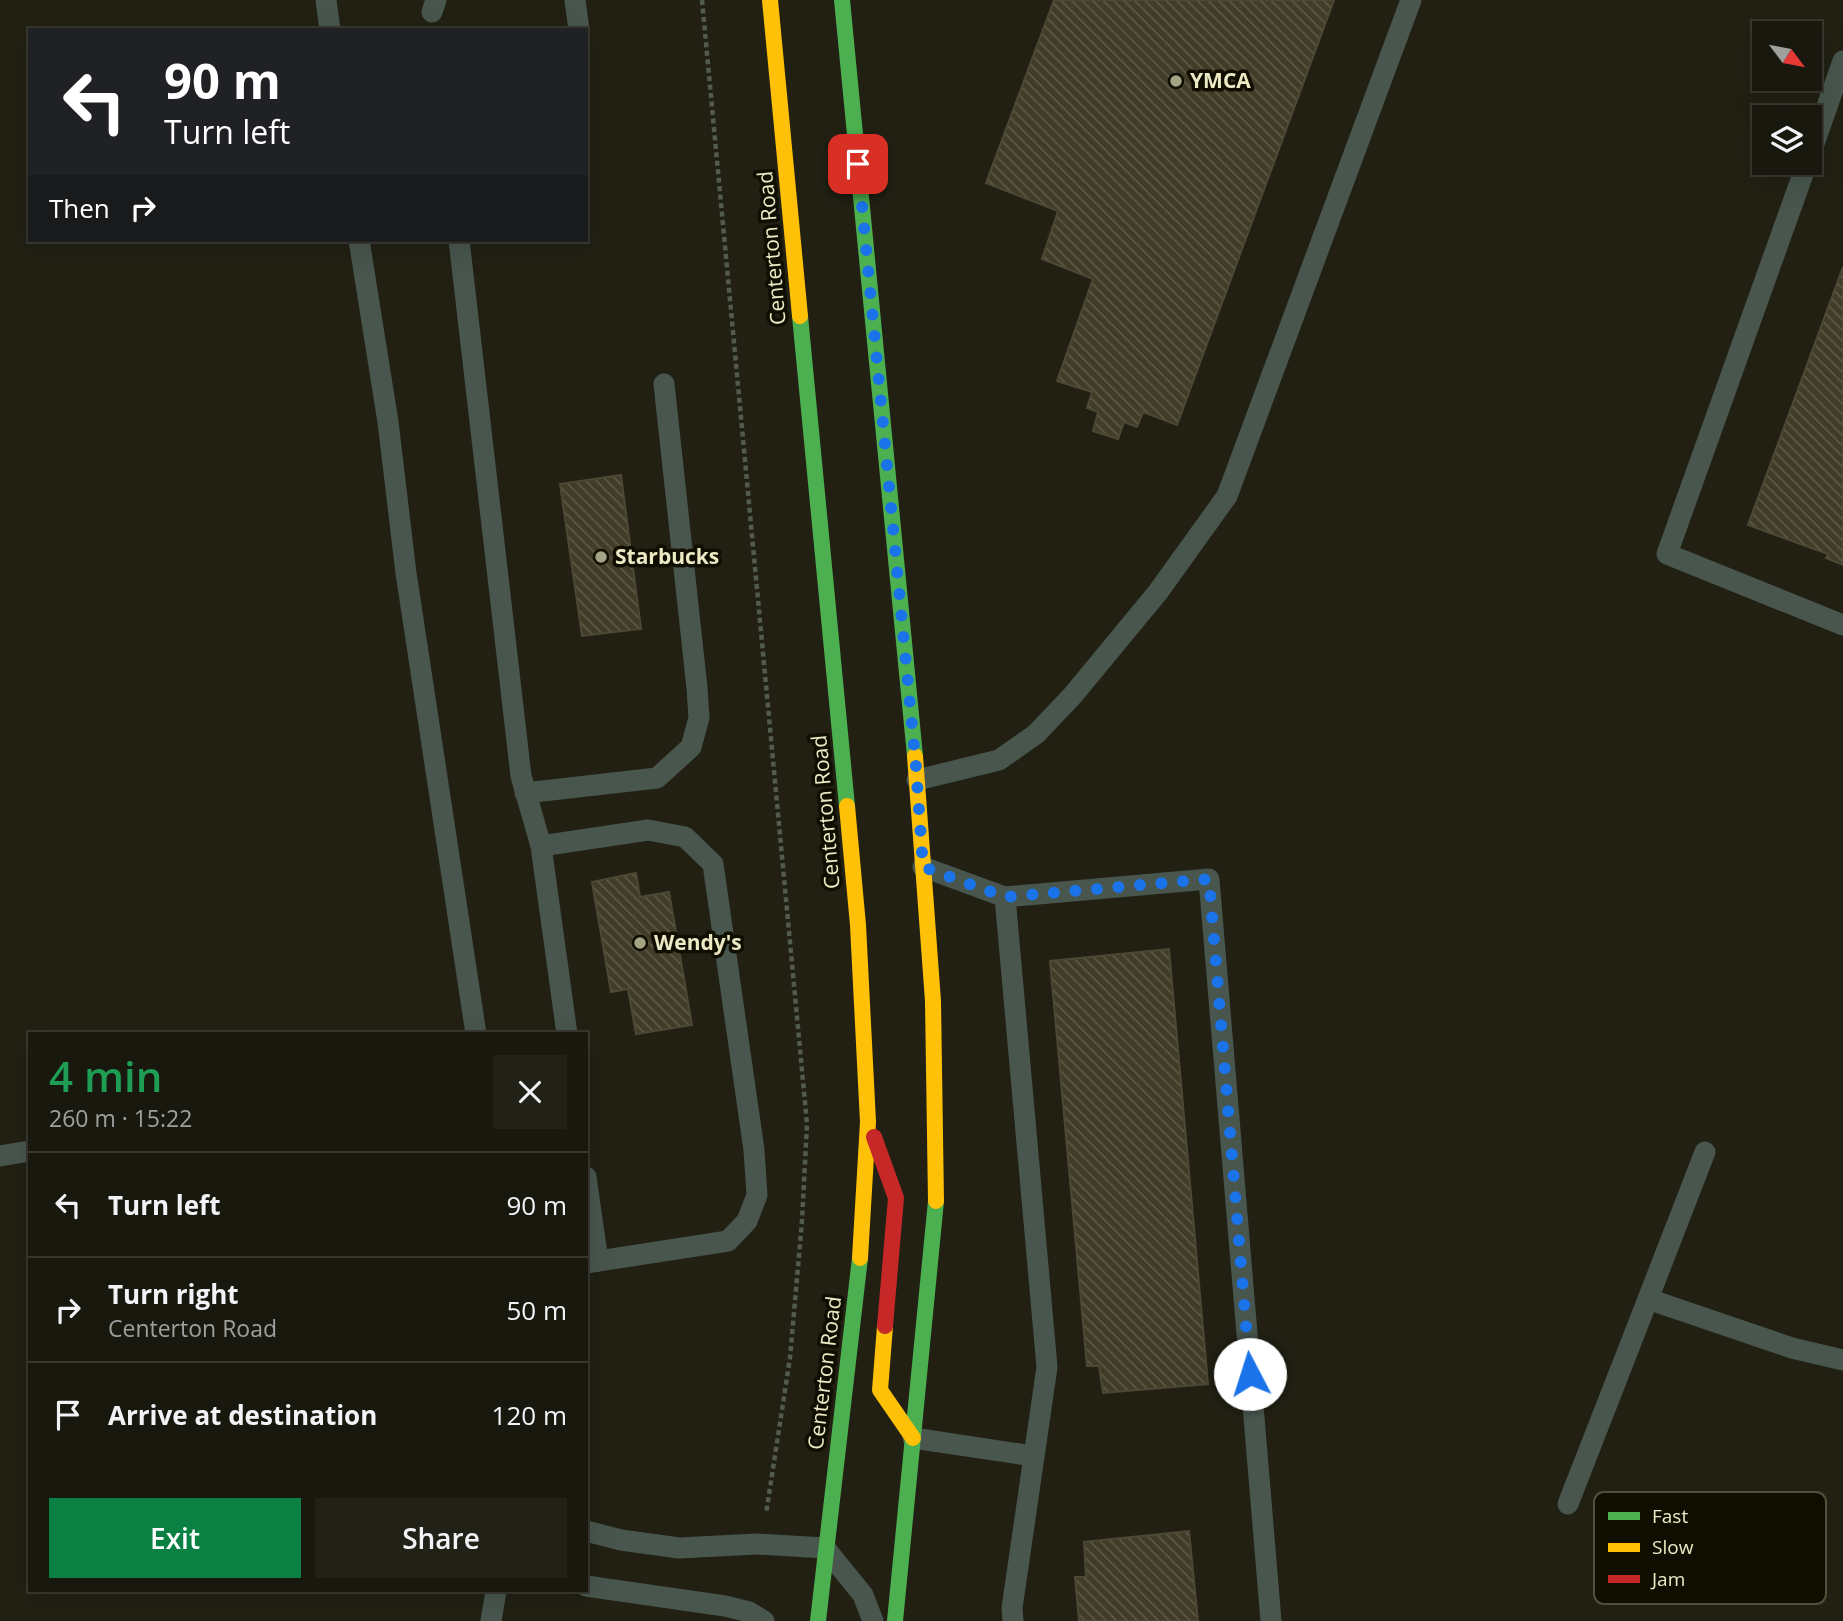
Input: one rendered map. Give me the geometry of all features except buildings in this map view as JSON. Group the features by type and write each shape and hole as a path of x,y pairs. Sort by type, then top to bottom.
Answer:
{"main road":[{"name":"Centerton Road","path":"770,0 858,925 869,1122 860,1261 818,1621"},
{"path":"842,0 917,780 933,1001 937,1193 895,1621"},
{"path":"869,1122 896,1198 880,1390 913,1438"}],"lane":[{"path":"326,0 330,28"},
{"path":"575,0 579,28"},
{"path":"917,780 999,760 1036,734 1073,695 1158,592 1227,496 1412,0"},
{"path":"1822,121 1843,61"},
{"path":"1803,175 1667,554 1843,625"},
{"path":"359,242 388,422 408,586 477,1032"},
{"path":"458,242 521,776 541,846 567,1032"},
{"path":"526,793 657,778 691,747 699,718 697,688 664,384"},
{"path":"541,846 648,830 685,837 713,864 752,1140 757,1195 747,1221 728,1241 592,1262 588,1205"},
{"path":"923,867 1005,897 1209,879 1271,1621"},
{"path":"1005,897 1047,1367 1012,1608 1013,1621"},
{"path":"0,1156 28,1151"},
{"path":"1568,1504 1705,1152"},
{"path":"1648,1299 1792,1348 1843,1360"},
{"path":"913,1438 1033,1456"},
{"path":"588,1532 621,1540 678,1548 757,1544 825,1548 863,1595 873,1621"},
{"path":"588,1586 725,1606 749,1612 764,1621"},
{"path":"491,1621 496,1592"}],"path":[{"path":"702,0 807,1124 802,1222 790,1358 766,1514"}],"traffic: fast":[{"path":"842,0 915,756"},
{"path":"800,316 847,806"},
{"path":"895,1621 936,1201"},
{"path":"818,1621 860,1258"}],"traffic: slow":[{"path":"770,0 800,316"},
{"path":"915,756 933,1001 936,1201"},
{"path":"847,806 858,925 868,1122 860,1258"},
{"path":"885,1326 880,1390 913,1438"}],"traffic: jam":[{"path":"874,1137 896,1198 885,1326"}],"place":[{"name":"YMCA","path":"1176,81"},
{"name":"Starbucks","path":"601,557"},
{"name":"Wendy's","path":"640,943"}],"route":[{"path":"858,164 916,767 923,867 1005,897 1209,879 1250,1374"}]}
